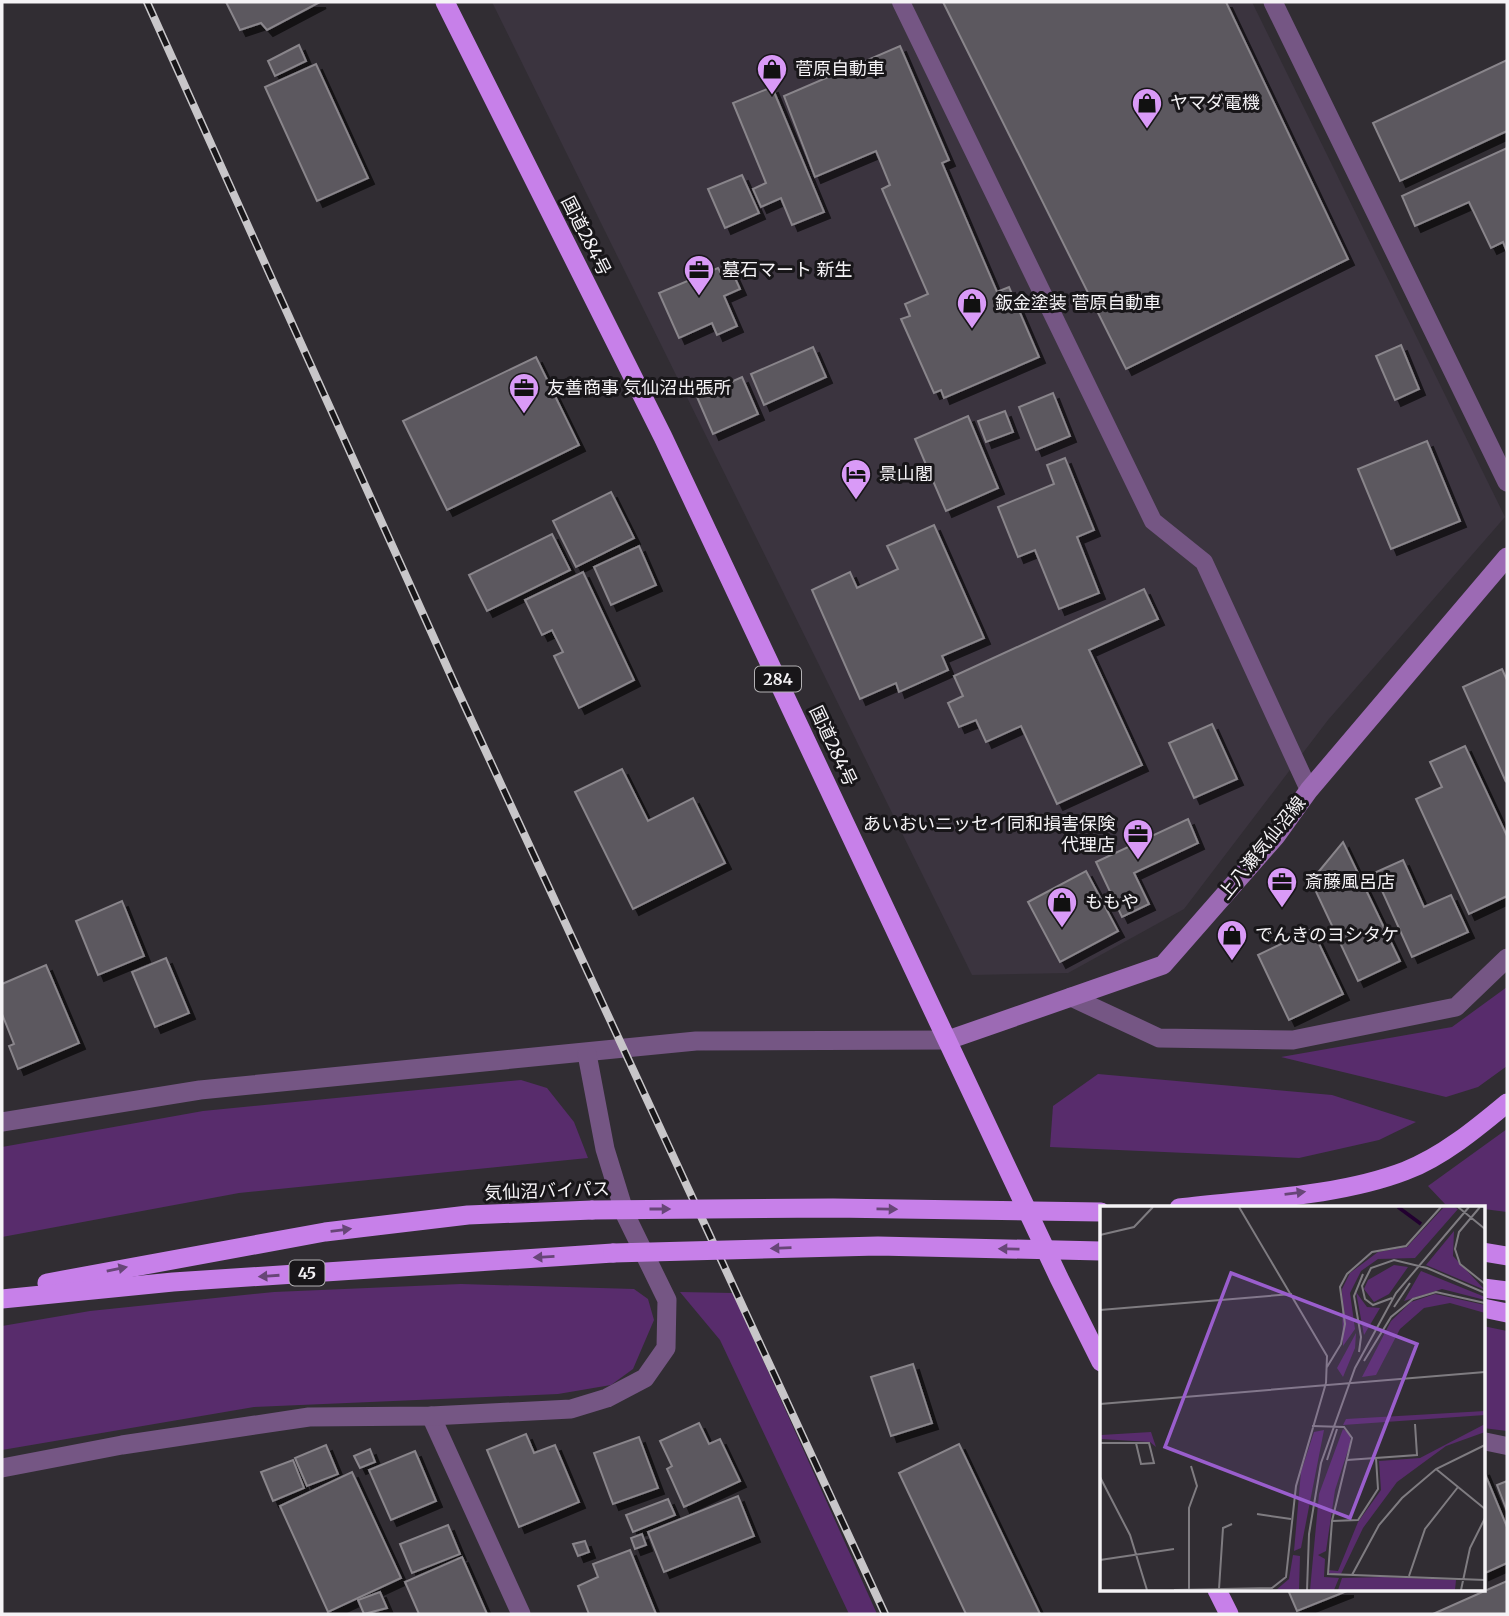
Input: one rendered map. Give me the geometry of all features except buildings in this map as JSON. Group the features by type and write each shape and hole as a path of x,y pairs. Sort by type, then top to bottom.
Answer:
{"highway":[{"name":"国道284号","path":"445,2 663,437 1100,1360"},
{"path":"1194,1206 1357,1185 1407,1171 1444,1150 1507,1103"},
{"name":"気仙沼バイパス","path":"2,1293 326,1232 468,1215 592,1210 833,1208 1100,1212"},
{"name":"45","path":"2,1298 173,1282 612,1253 878,1246 1100,1251"},
{"path":"1484,1252 1507,1256"},
{"path":"1484,1288 1507,1291"},
{"path":"1484,1308 1507,1312"},
{"path":"1218,1592 1229,1614"}],"main road":[{"name":"上八瀬気仙沼線","path":"948,1040 1163,965 1276,836 1309,790 1507,557"}],"street":[{"path":"1273,2 1507,482"},
{"path":"1071,996 1159,1038 1293,1040 1456,1007 1507,958"},
{"path":"2,1122 200,1090 484,1060 587,1054 696,1041 948,1040"},
{"path":"2,1468 122,1445 309,1417 430,1416 571,1409 607,1398 645,1378 666,1348 667,1300 625,1214 606,1149 587,1054"},
{"path":"430,1416 521,1614"}],"lane":[{"path":"901,2 1153,521 1204,562 1309,790"},
{"path":"1484,1441 1507,1446"}],"shaded area":[{"path":"492,2 1252,2 1505,517 1328,720 1184,909 1068,973 972,975"},
{"path":"1507,987 1507,1066 1478,1087 1446,1097 1281,1057 1452,1027"},
{"path":"1098,1074 1332,1095 1416,1122 1379,1140 1299,1158 1050,1147 1053,1106"},
{"path":"521,1080 547,1088 574,1122 588,1158 239,1193 2,1237 2,1147 203,1111"},
{"path":"1507,1129 1507,1212 1484,1209 1484,1206 1445,1204 1428,1186"},
{"path":"461,1284 634,1289 648,1299 654,1320 633,1369 611,1385 558,1394 254,1407 2,1450 2,1326 90,1311 274,1292"},
{"path":"680,1292 733,1293 877,1614 849,1614 720,1340"},
{"path":"1484,1326 1507,1331 1507,1431 1484,1428"}],"railway":[{"path":"147,2 456,687 885,1614"}],"place":[{"name":"菅原自動車","path":"772,96"},
{"name":"ヤマダ電機","path":"1147,130"},
{"name":"墓石マート 新生","path":"699,297"},
{"name":"鈑金塗装 菅原自動車","path":"972,330"},
{"name":"友善商事 気仙沼出張所","path":"524,415"},
{"name":"景山閣","path":"856,501"},
{"name":"あいおいニッセイ同和損害保険 代理店","path":"1138,861"},
{"name":"斎藤風呂店","path":"1282,909"},
{"name":"ももや","path":"1062,929"},
{"name":"でんきのヨシタケ","path":"1232,962"}]}
